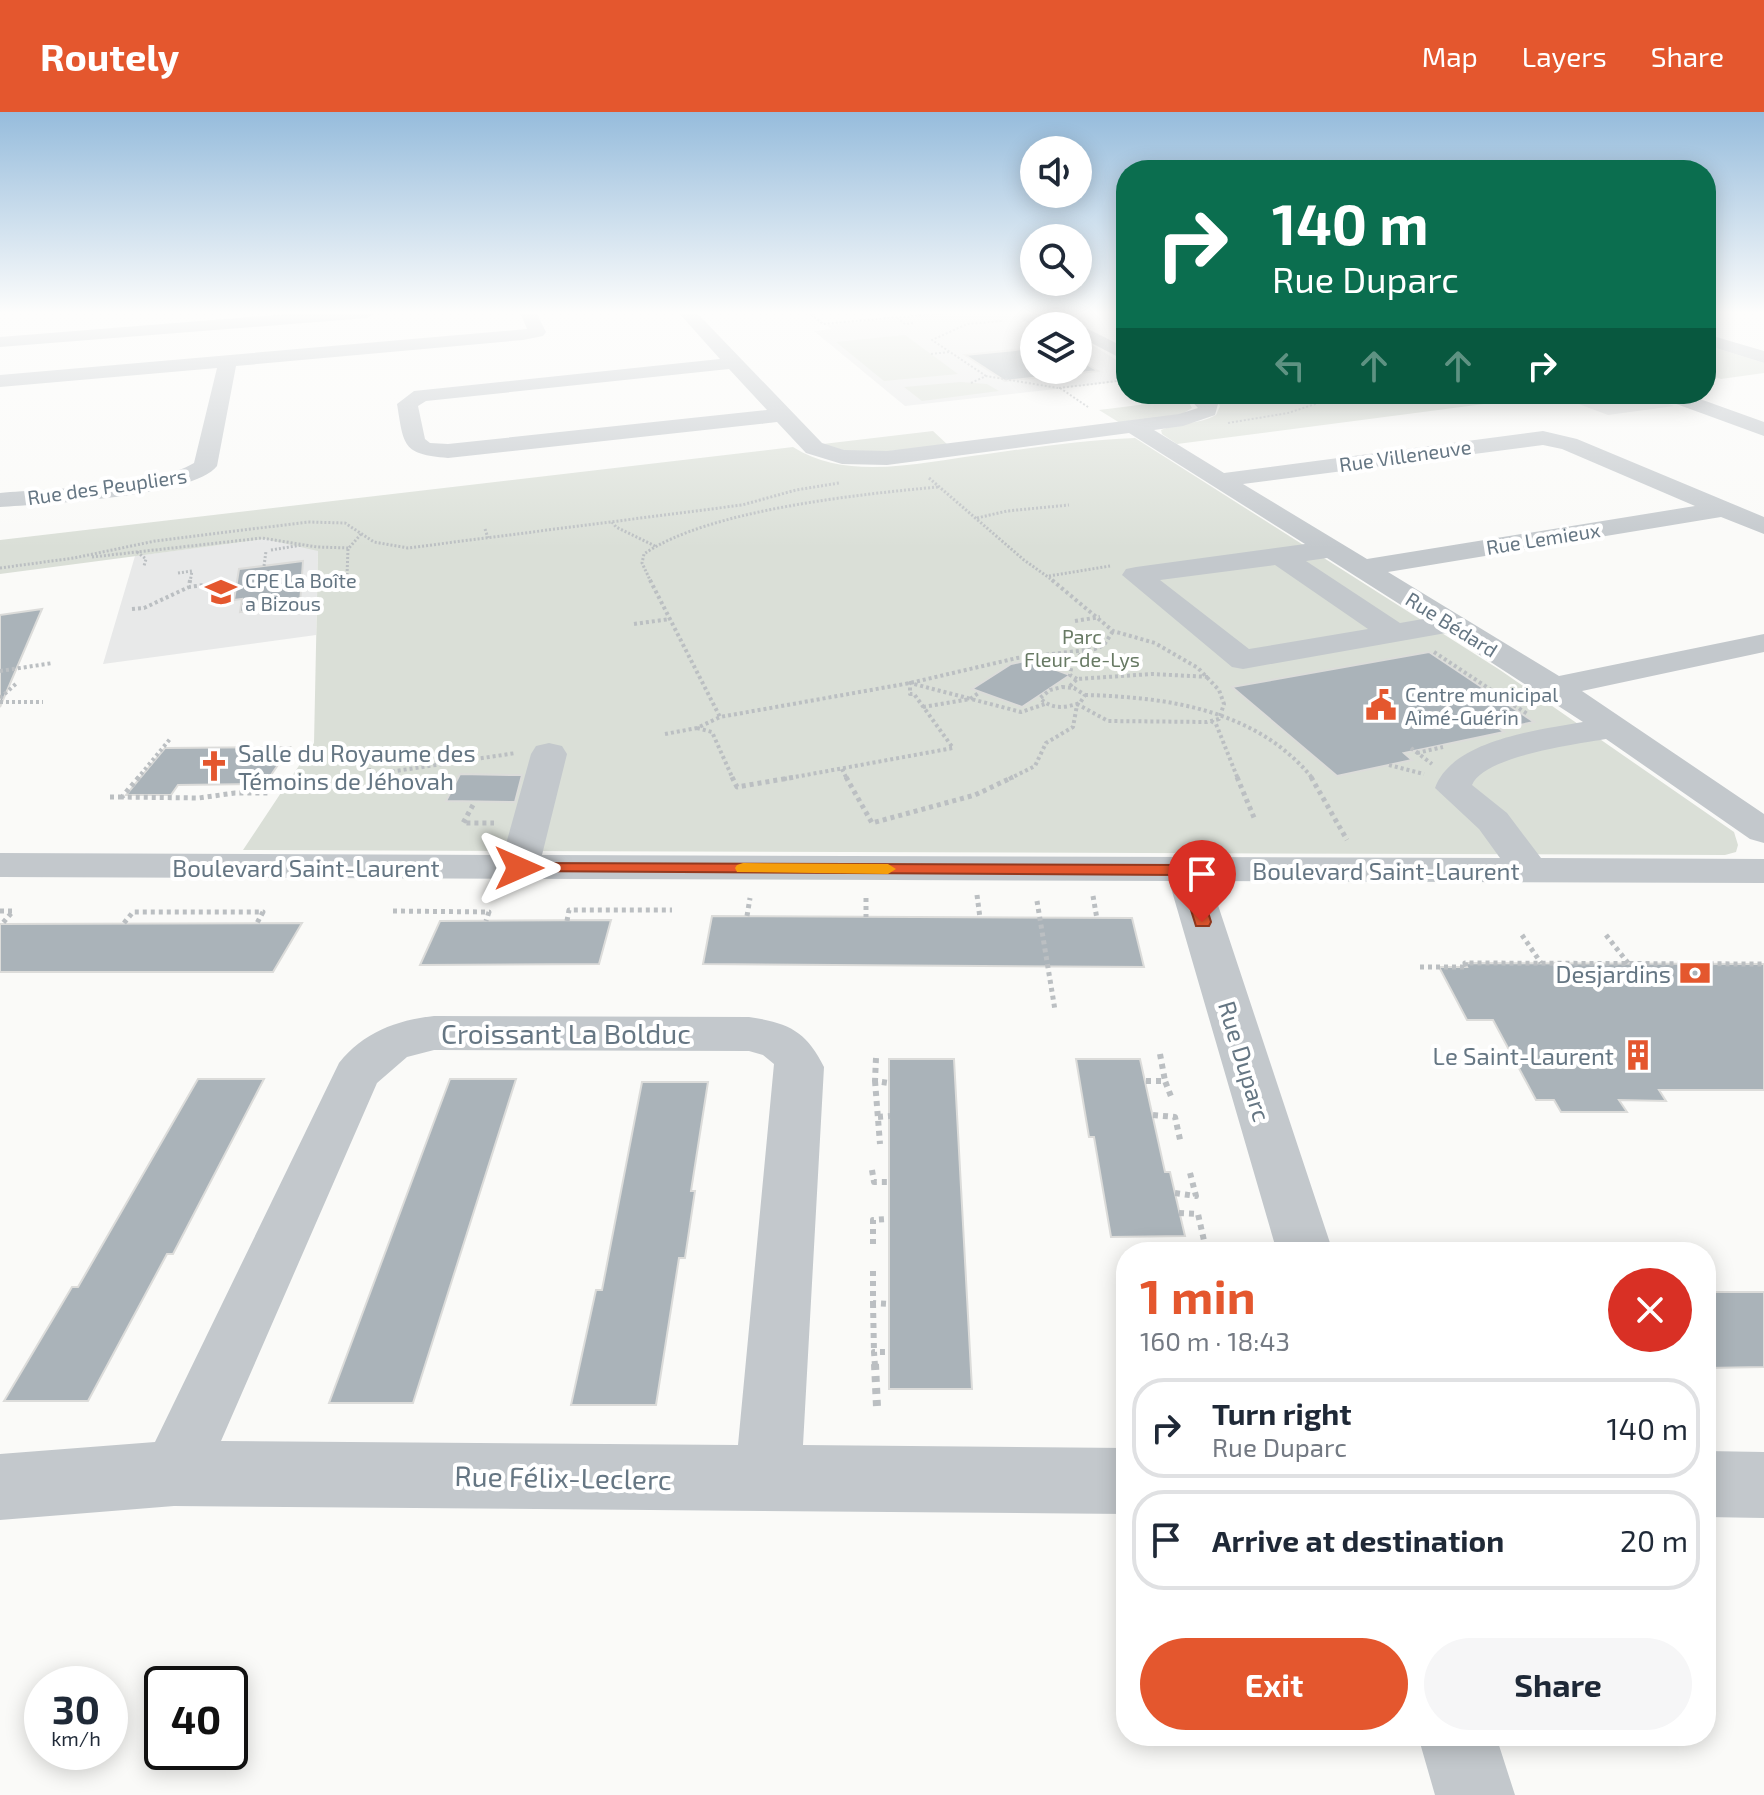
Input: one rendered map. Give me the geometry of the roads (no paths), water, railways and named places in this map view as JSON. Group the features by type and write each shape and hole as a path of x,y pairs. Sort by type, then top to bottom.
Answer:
{"street":[{"name":"Rue des Peupliers","path":"0,500 170,481 201,471 222,391"},
{"path":"454,391 429,393 408,401 414,442 424,449 448,451 780,415"},
{"path":"758,391 814,448 853,458 847,466 850,471 889,476 1146,434 1204,414 1208,404"},
{"path":"1695,404 1764,429"},
{"name":"Rue Bédard","path":"1146,434 1554,687 1764,831"},
{"name":"Rue Villeneuve","path":"1222,480 1543,438 1569,444 1764,526"},
{"name":"Rue Lemieux","path":"1363,568 1723,509"},
{"path":"1332,549 1136,575 1243,660 1451,623"},
{"path":"1279,555 1395,633"},
{"path":"1554,687 1764,643"},
{"path":"1530,871 1502,831 1453,788 1452,781 1484,756 1613,727"},
{"path":"519,868 549,754"},
{"name":"Boulevard Saint-Laurent","path":"0,865 1764,871"},
{"name":"Rue Duparc","path":"1186,870 1302,1242"},
{"name":"Croissant La Bolduc","path":"174,1473 356,1076 377,1053 404,1037 434,1033 734,1033 775,1039 795,1054 800,1067 768,1479"},
{"name":"Rue Félix-Leclerc","path":"0,1487 174,1473 1116,1481"},
{"path":"1716,1484 1764,1485"},
{"path":"1460,1746 1475,1795"}],"place":[{"name":"CPE La Boîte a Bizous","path":"221,592"},
{"name":"Centre municipal Aimé-Guérin","path":"1381,705"},
{"name":"Salle du Royaume des Témoins de Jéhovah","path":"214,766"},
{"name":"Desjardins","path":"1695,973"},
{"name":"Le Saint-Laurent","path":"1638,1055"}],"park label":[{"name":"Parc Fleur-de-Lys","path":"1082,648"}]}
